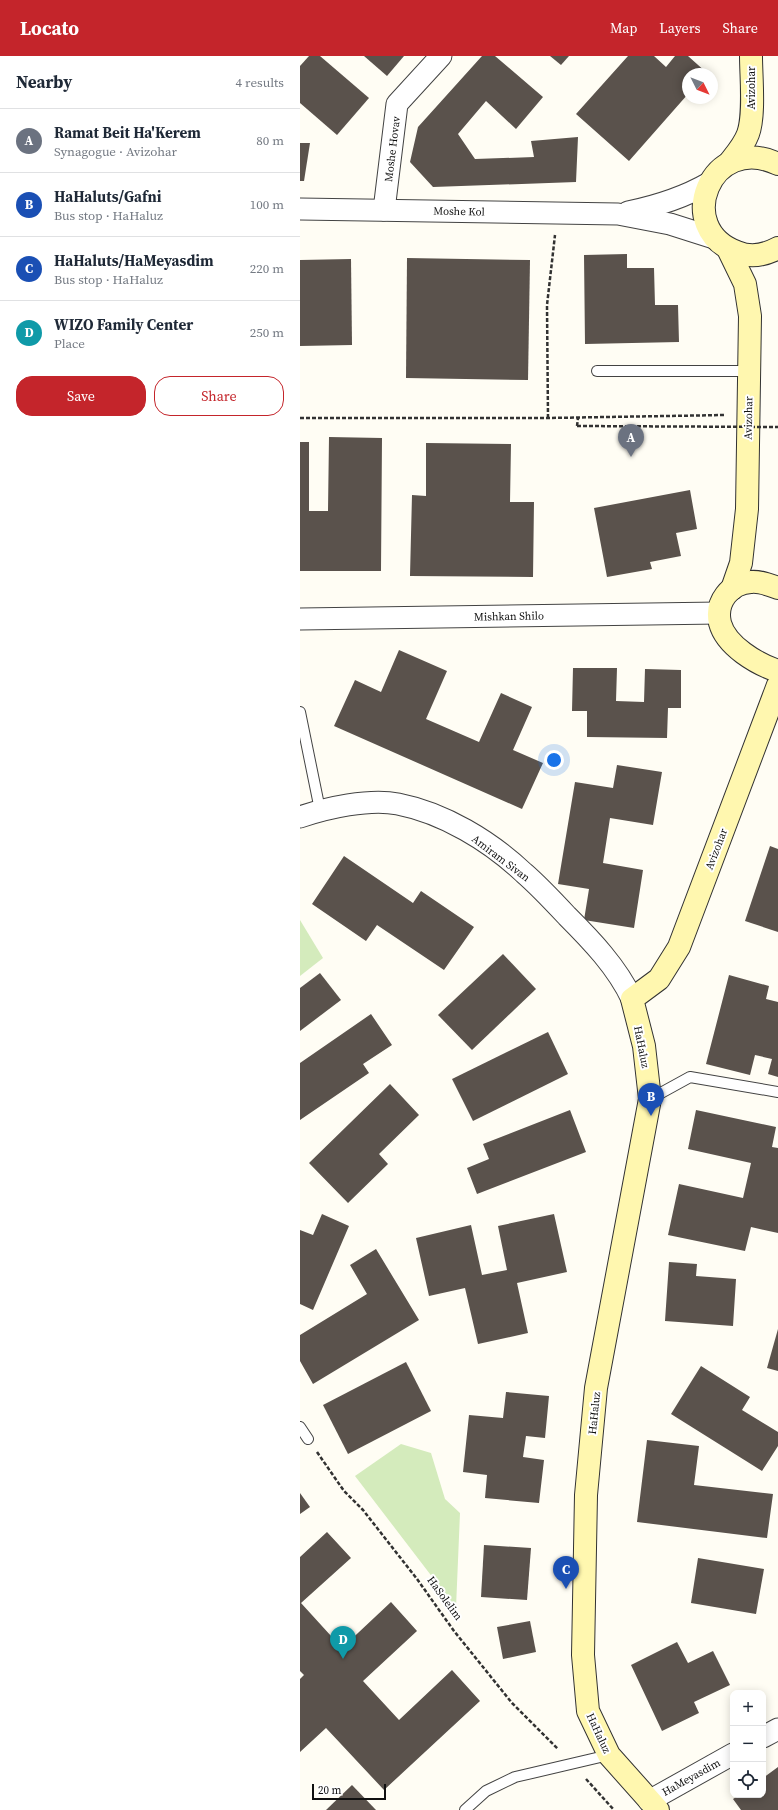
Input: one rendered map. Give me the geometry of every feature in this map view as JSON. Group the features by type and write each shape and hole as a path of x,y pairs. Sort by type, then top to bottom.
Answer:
{"street":[{"name":"Moshe Hovav","path":"384,210 398,104 441,56"},
{"name":"Avizohar","path":"719,613 721,602 732,589 741,563 744,541 747,509 750,316 745,284 721,243 707,225 704,211 705,197 709,184 714,175 729,163 745,140 751,120 751,56"},
{"name":"Avizohar","path":"729,163 754,157 767,158 778,164"},
{"name":"Moshe Kol","path":"618,214 670,202 691,194 709,184"},
{"name":"Moshe Kol","path":"300,209 618,214 670,224 721,243"},
{"path":"721,243 742,254 757,256 778,248"},
{"path":"732,589 741,584 752,582 778,588"},
{"path":"719,613 720,624 727,636 738,649 754,661 778,671"},
{"name":"Mishkan Shilo","path":"300,619 719,613"},
{"name":"Avizohar","path":"632,999 659,979 679,947 778,685"},
{"name":"Amiram Sivan","path":"300,817 320,810 376,802 396,804 434,815 484,841 524,872 582,931 624,982 632,999"},
{"name":"HaHaluz","path":"632,999 644,1046 650,1099 596,1388 586,1495 583,1655 588,1711 609,1755 653,1806"},
{"path":"766,1735 778,1729"},
{"name":"HaMeyasdim","path":"653,1806 730,1756"}],"lane":[{"path":"597,371 749,371"},
{"path":"300,712 320,810"},
{"path":"650,1099 690,1077 778,1092"},
{"path":"300,1427 308,1439"},
{"path":"465,1810 486,1791 516,1777 609,1755"}],"path":[{"path":"548,418 547,305 557,213"},
{"path":"300,418 578,418 748,415"},
{"path":"578,418 577,426 778,427"},
{"name":"HaSolelim","path":"308,1439 344,1491 362,1510 417,1579 454,1631 512,1703 573,1764 614,1810"}],"green space":[{"path":"300,920 323,958 300,976"},
{"path":"401,1444 431,1453 445,1499 460,1513 456,1608 355,1476"}],"building":[{"path":"309,56 320,56 369,98 337,135 300,103 300,66"},
{"path":"364,56 404,56 387,76"},
{"path":"482,56 495,56 543,97 516,129 486,101 458,134 475,159 534,157 531,141 578,137 576,182 433,187 410,162 418,127"},
{"path":"550,56 569,56 561,65"},
{"path":"628,56 654,56 666,67 675,56 688,56 701,68 682,68 682,101 629,161 576,114"},
{"path":"300,143 310,143 304,181 300,181"},
{"path":"627,254 627,268 654,268 655,305 678,305 679,342 585,344 584,255"},
{"path":"407,258 530,260 528,380 406,378"},
{"path":"351,259 352,345 300,346 300,260"},
{"path":"329,437 382,438 381,571 300,571 300,442 309,442 309,511 328,511"},
{"path":"426,443 511,444 510,502 534,502 533,577 410,576 412,495 426,496"},
{"path":"690,490 697,529 676,533 681,556 650,562 652,569 607,577 594,508"},
{"path":"399,650 447,671 426,719 479,742 501,693 532,707 513,750 543,763 522,809 334,726 355,680 381,692"},
{"path":"573,668 617,668 616,701 644,702 645,669 681,670 681,708 668,708 667,738 587,737 587,711 572,711"},
{"path":"617,765 662,772 653,825 610,818 603,863 643,870 634,928 584,920 589,889 558,884 575,782 613,788"},
{"path":"770,846 778,849 778,932 745,921"},
{"path":"344,856 413,903 421,891 474,927 444,970 377,925 366,941 312,904"},
{"path":"503,954 536,989 472,1050 438,1015"},
{"path":"320,973 341,1000 300,1031 300,988"},
{"path":"729,975 769,986 766,999 778,1002 778,1077 768,1074 772,1059 755,1055 750,1075 706,1064"},
{"path":"371,1014 392,1045 363,1064 369,1073 300,1120 300,1063"},
{"path":"548,1032 568,1074 473,1121 452,1079"},
{"path":"390,1084 419,1115 379,1154 388,1164 348,1203 309,1163"},
{"path":"570,1110 586,1152 477,1194 467,1168 489,1159 483,1144"},
{"path":"696,1110 776,1127 772,1147 778,1148 778,1233 751,1227 745,1251 668,1235 679,1184 743,1198 751,1163 688,1149"},
{"path":"322,1214 349,1226 313,1310 300,1304 300,1230 313,1235"},
{"path":"554,1214 567,1272 517,1283 528,1333 478,1344 465,1288 429,1296 416,1238 471,1225 482,1275 507,1270 498,1226"},
{"path":"376,1249 419,1320 313,1384 300,1361 300,1335 367,1294 350,1265"},
{"path":"669,1262 697,1264 696,1276 736,1279 733,1326 665,1321"},
{"path":"778,1329 778,1371 767,1368"},
{"path":"406,1362 431,1411 348,1454 323,1405"},
{"path":"701,1366 750,1397 742,1410 778,1432 778,1446 762,1471 671,1414"},
{"path":"506,1392 549,1396 545,1438 526,1436 523,1457 544,1460 539,1503 485,1498 487,1475 463,1472 469,1415 503,1418"},
{"path":"647,1440 699,1446 694,1485 773,1494 767,1538 637,1522"},
{"path":"300,1493 310,1507 300,1514"},
{"path":"327,1532 351,1558 301,1603 342,1648 391,1602 417,1631 363,1681 399,1720 452,1670 480,1701 384,1790 326,1728 300,1752 300,1679 304,1675 300,1671 300,1557"},
{"path":"484,1545 531,1548 527,1600 481,1597"},
{"path":"698,1558 764,1569 756,1614 691,1603"},
{"path":"530,1621 536,1652 503,1659 497,1627"},
{"path":"677,1642 688,1663 713,1651 730,1685 694,1702 699,1713 662,1731 631,1665"},
{"path":"778,1767 778,1810 741,1810 733,1799 734,1798 766,1798 766,1776"},
{"path":"352,1785 376,1810 326,1810"}],"place":[{"name":"Ramat Beit Ha'Kerem","path":"631,457"},
{"name":"HaHaluts/Gafni","path":"651,1116"},
{"name":"HaHaluts/HaMeyasdim","path":"566,1589"},
{"name":"WIZO Family Center","path":"343,1659"}]}
